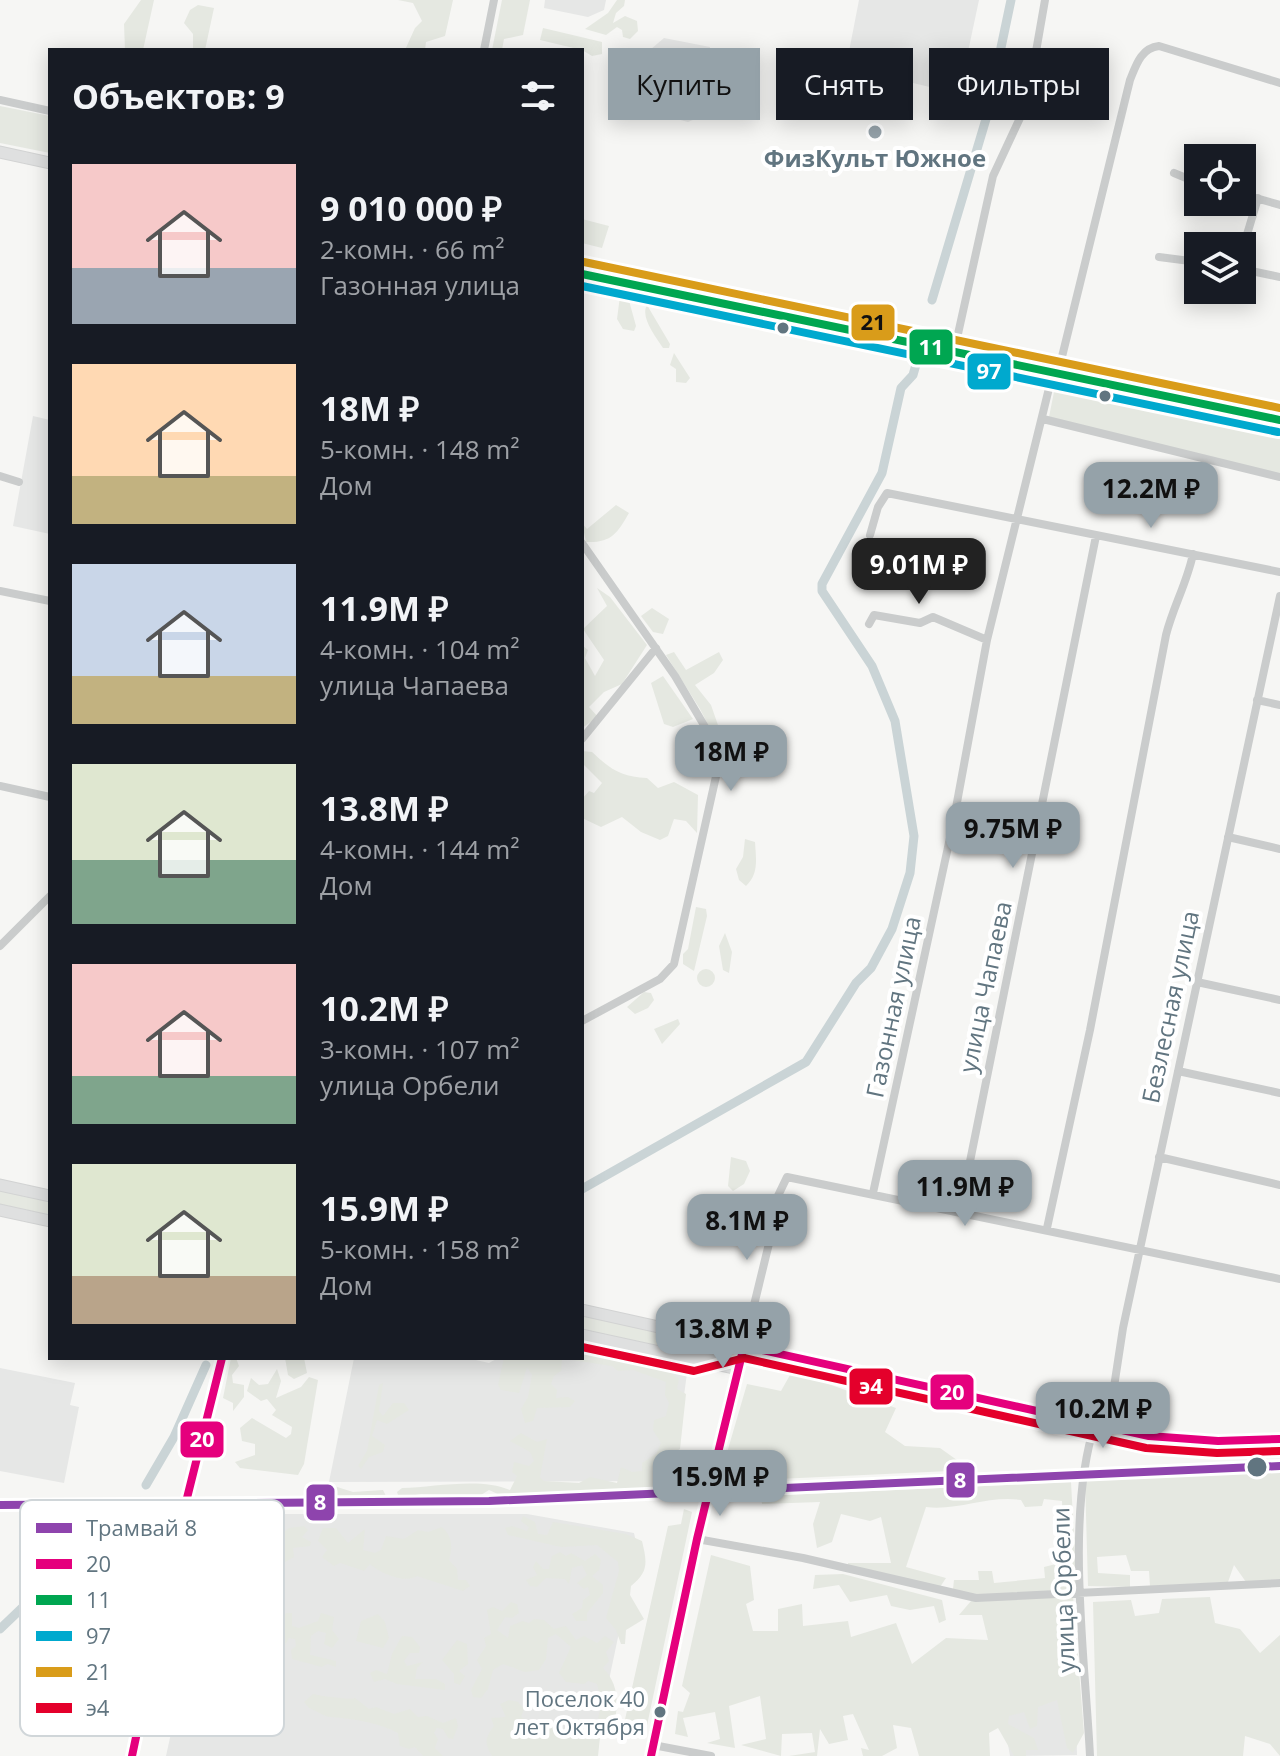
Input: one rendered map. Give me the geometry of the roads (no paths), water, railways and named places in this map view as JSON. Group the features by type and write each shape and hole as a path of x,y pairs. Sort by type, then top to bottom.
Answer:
{"main road":[{"path":"0,152 48,163"},
{"path":"584,274 1280,420"},
{"path":"0,1185 48,1196"},
{"path":"0,1210 48,1221"},
{"path":"584,1310 1182,1440 1280,1439"},
{"path":"584,1335 699,1358 738,1369"},
{"path":"699,1336 711,1347 699,1358"},
{"path":"699,1358 744,1346"},
{"path":"652,1750 697,1539 744,1346"}],"street":[{"path":"484,48 494,0"},
{"path":"954,352 993,176 1027,103 1045,0"},
{"name":"Газонная улица","path":"873,1193 953,824 987,640 1015,517 1056,373 1130,80 1142,55 1150,47 1167,48 1280,83"},
{"path":"0,100 48,111"},
{"path":"1174,173 1184,177"},
{"path":"1248,232 1258,198 1280,205"},
{"path":"1159,257 1184,260"},
{"path":"1256,272 1280,277"},
{"path":"1043,419 1280,477"},
{"path":"0,476 19,482"},
{"path":"870,535 878,507 887,493 1280,572"},
{"name":"улица Чапаева","path":"960,1211 1096,536"},
{"path":"584,546 656,648 718,746 721,765 674,964 660,979 584,1020"},
{"path":"1047,1228 1090,1030 1166,635 1174,604 1186,585 1193,554"},
{"path":"0,591 48,601"},
{"name":"Безлесная улица","path":"1098,1424 1110,1413 1159,1157 1280,596"},
{"path":"869,624 874,615 920,623 933,617 987,640"},
{"path":"584,737 656,648"},
{"path":"1257,700 1280,705"},
{"path":"0,786 48,797"},
{"path":"1228,837 1280,849"},
{"path":"0,946 48,898"},
{"path":"1197,982 1280,1000"},
{"path":"1178,1071 1280,1093"},
{"path":"1159,1157 1280,1185"},
{"path":"744,1346 774,1223 775,1202 787,1177 1047,1228 1140,1251 1280,1279"},
{"path":"186,1500 222,1360"},
{"name":"улица Орбели","path":"1090,1756 1082,1591 1083,1474 1098,1424"},
{"path":"697,1539 803,1558 976,1598 1280,1583"},
{"path":"132,1756 136,1736"},
{"path":"652,1750 711,1756"}],"waterway":[{"path":"932,300 986,119 1011,0"},
{"path":"584,1188 806,1062 856,983 871,968 892,929 910,873 914,836 895,721 872,666 822,591 822,584 882,473 901,388 913,375 917,361"},
{"path":"146,1485 174,1437 206,1365"},
{"path":"0,1629 20,1610"}],"tram line":[{"name":"8","path":"284,1503 489,1501 1280,1466"},
{"name":"8","path":"0,1505 20,1505"}],"place":[{"name":"ФизКульт Южное","path":"875,132"},
{"name":"Поселок 40 лет Октября","path":"660,1712"}]}
